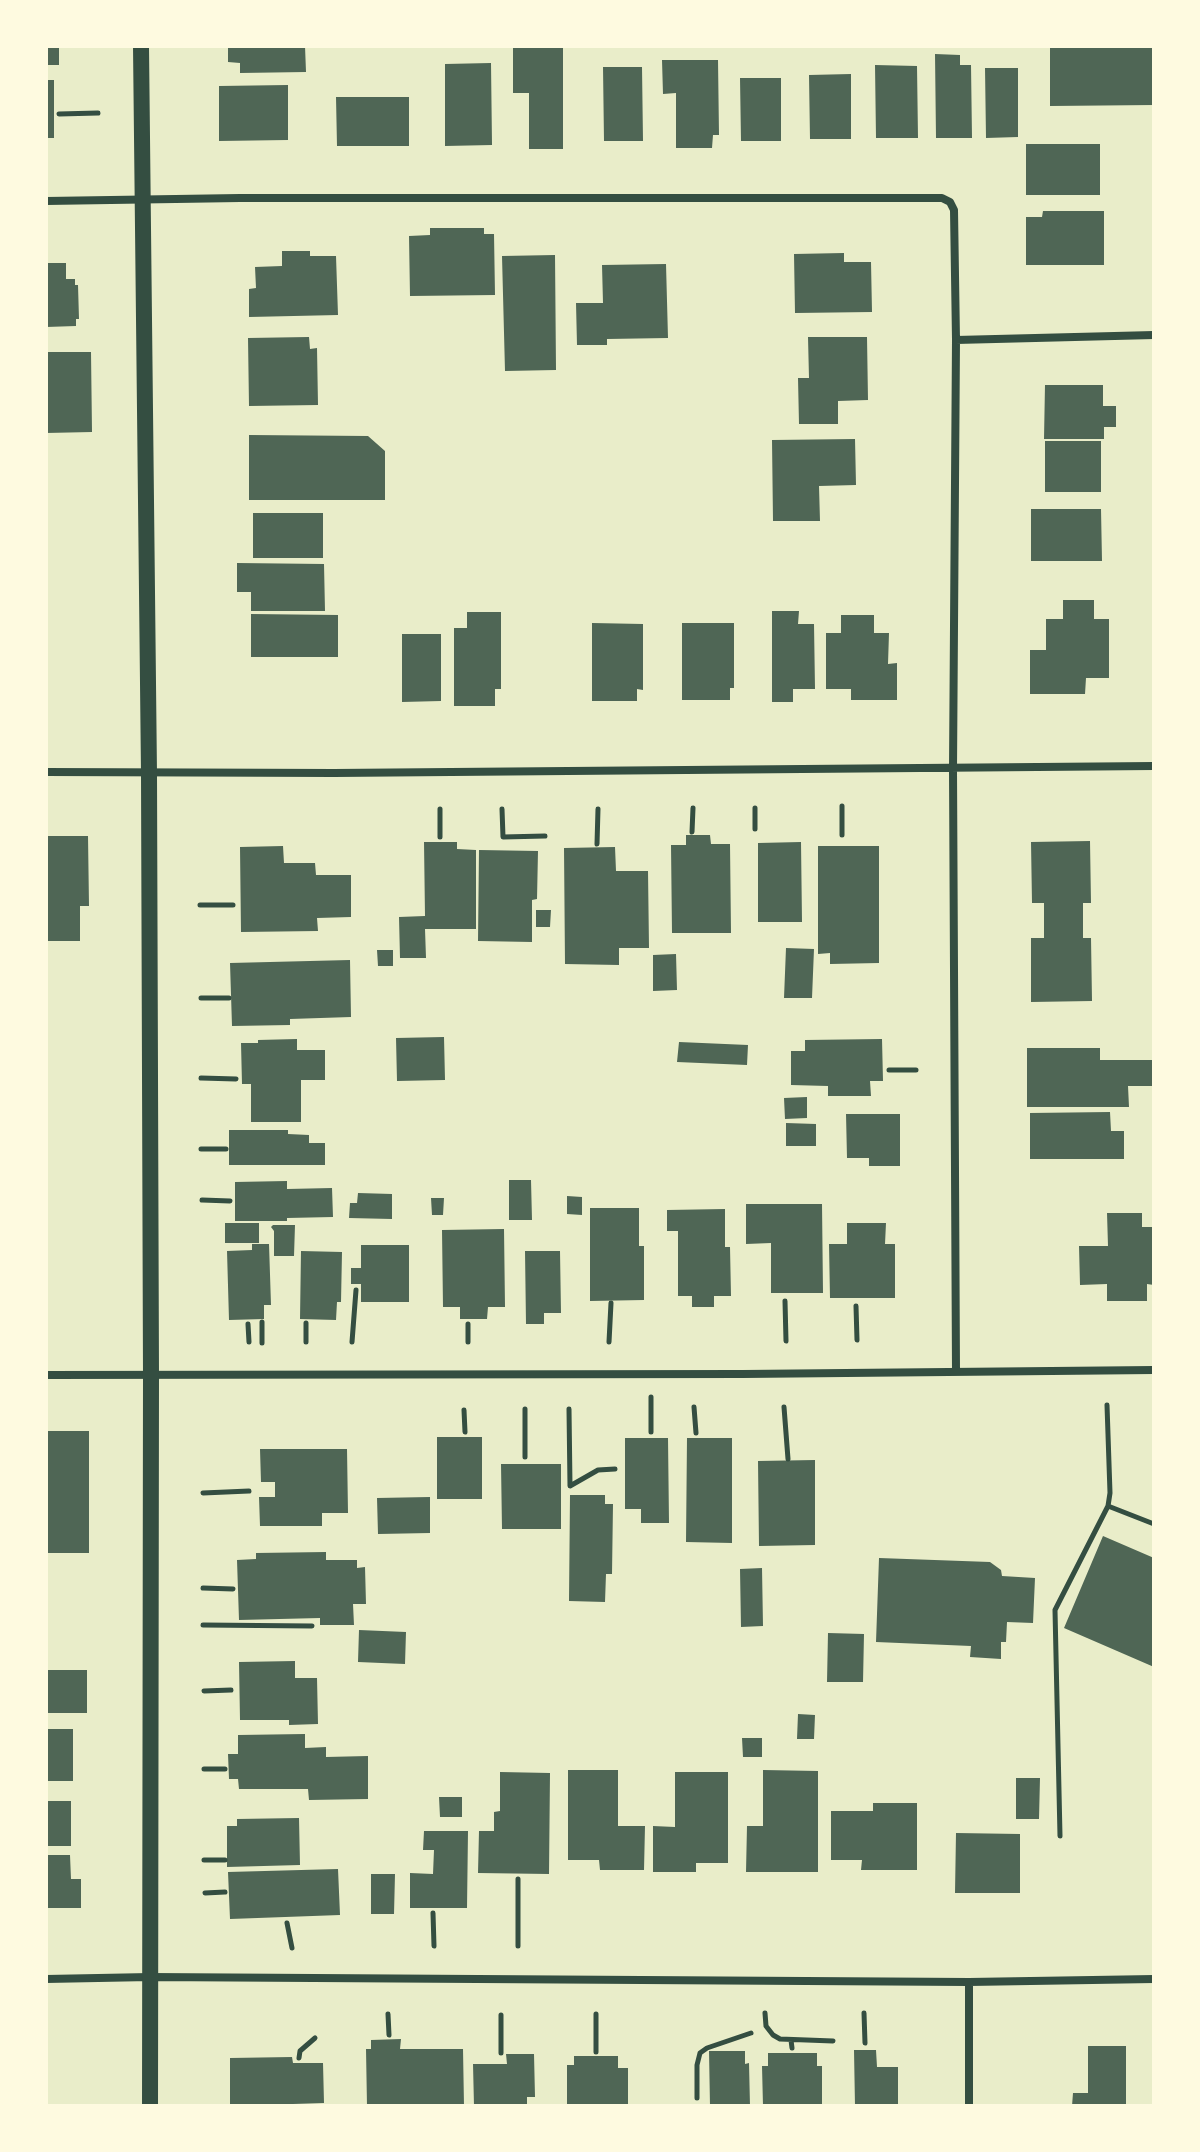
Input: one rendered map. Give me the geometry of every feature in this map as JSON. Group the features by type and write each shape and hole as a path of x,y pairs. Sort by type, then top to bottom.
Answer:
{"main road":[{"path":"141,46 149,774 150,2106"}],"street":[{"path":"46,201 942,198 950,202 954,210 956,340 953,769 956,1371"},
{"path":"956,340 1154,335"},
{"path":"46,772 149,774 1154,766"},
{"path":"46,1375 1154,1370"},
{"path":"46,1979 969,1982 1154,1979"},
{"path":"969,1982 969,2106"}],"path":[{"path":"59,114 98,113"},
{"path":"842,806 842,835"},
{"path":"692,832 693,808"},
{"path":"755,808 755,829"},
{"path":"440,809 440,837"},
{"path":"502,809 503,837 545,836"},
{"path":"597,844 598,809"},
{"path":"200,905 233,905"},
{"path":"201,998 229,998"},
{"path":"889,1070 916,1070"},
{"path":"201,1078 236,1079"},
{"path":"201,1149 226,1149"},
{"path":"202,1200 230,1201"},
{"path":"352,1342 356,1290"},
{"path":"785,1301 786,1341"},
{"path":"609,1342 611,1303"},
{"path":"856,1306 857,1340"},
{"path":"262,1322 262,1343"},
{"path":"306,1323 306,1342"},
{"path":"248,1324 249,1342"},
{"path":"468,1324 468,1342"},
{"path":"650,1373 651,1432"},
{"path":"1060,1836 1055,1610 1108,1506 1107,1405"},
{"path":"694,1407 696,1433"},
{"path":"784,1407 788,1459"},
{"path":"525,1409 525,1457"},
{"path":"569,1409 570,1486 598,1470 615,1469"},
{"path":"464,1410 465,1432"},
{"path":"203,1493 249,1491"},
{"path":"1108,1506 1154,1524"},
{"path":"203,1588 233,1589"},
{"path":"203,1625 312,1626"},
{"path":"204,1691 231,1690"},
{"path":"204,1769 225,1769"},
{"path":"204,1860 225,1860"},
{"path":"518,1879 518,1946"},
{"path":"205,1893 225,1892"},
{"path":"433,1913 434,1946"},
{"path":"287,1923 292,1948"},
{"path":"765,2013 766,2026 780,2039 833,2041"},
{"path":"864,2013 865,2043"},
{"path":"388,2014 389,2035"},
{"path":"596,2014 596,2052"},
{"path":"501,2015 501,2053"},
{"path":"697,2098 700,2053 751,2033"},
{"path":"299,2058 300,2051 315,2038"},
{"path":"791,2040 792,2048"}],"building":[{"path":"46,46 59,46 59,65 46,65"},
{"path":"228,46 305,46 306,72 240,73 240,63 228,62"},
{"path":"513,46 563,46 563,149 529,149 529,93 513,93"},
{"path":"1050,46 1154,46 1154,105 1050,106"},
{"path":"935,54 960,55 960,65 971,65 972,138 936,138"},
{"path":"662,60 718,60 719,135 713,135 712,148 676,148 676,93 663,94"},
{"path":"491,63 492,145 445,146 445,64"},
{"path":"875,65 917,66 918,138 876,138"},
{"path":"603,67 642,67 643,141 604,141"},
{"path":"985,68 1018,68 1018,137 986,138"},
{"path":"851,74 851,139 810,139 809,75"},
{"path":"740,78 781,78 781,141 741,141"},
{"path":"46,80 54,80 54,138 46,138"},
{"path":"288,85 288,140 219,141 219,86"},
{"path":"336,97 409,97 409,146 337,146"},
{"path":"1026,144 1100,144 1100,195 1026,195"},
{"path":"1043,211 1104,211 1104,265 1026,265 1026,217 1042,217"},
{"path":"430,228 484,228 484,234 494,234 495,295 410,296 409,236 430,235"},
{"path":"282,251 310,251 310,256 336,256 338,315 249,317 249,289 256,288 255,267 282,266"},
{"path":"844,253 844,262 871,262 872,312 795,313 794,254"},
{"path":"555,255 556,370 505,371 502,256"},
{"path":"46,263 66,263 66,279 75,279 75,285 78,285 79,319 76,319 76,326 46,327"},
{"path":"666,264 668,338 607,339 607,345 577,345 576,303 603,303 602,265"},
{"path":"309,337 310,349 317,348 318,405 249,406 248,338"},
{"path":"808,337 867,337 868,400 838,401 838,424 799,424 798,378 809,378"},
{"path":"46,352 91,352 92,432 46,433"},
{"path":"1045,385 1103,385 1103,406 1116,406 1116,427 1104,427 1104,439 1044,439"},
{"path":"249,435 368,436 385,451 385,500 249,500"},
{"path":"855,439 856,485 819,486 820,521 773,521 772,440"},
{"path":"1045,441 1101,441 1101,492 1045,492"},
{"path":"1031,509 1101,509 1102,561 1031,561"},
{"path":"253,513 323,513 323,558 253,558"},
{"path":"237,563 324,564 325,611 251,611 251,592 237,592"},
{"path":"1063,600 1094,600 1094,619 1109,619 1109,678 1086,678 1085,694 1030,694 1030,650 1046,650 1046,619 1063,619"},
{"path":"772,611 799,611 798,624 814,624 815,689 793,689 793,702 772,702"},
{"path":"467,612 501,612 501,689 495,689 495,706 454,706 454,628 467,628"},
{"path":"251,614 338,615 338,657 251,657"},
{"path":"841,615 874,615 874,633 889,633 888,664 897,663 897,700 851,700 851,689 826,689 826,633 841,633"},
{"path":"592,623 643,624 643,690 637,689 637,701 592,701"},
{"path":"682,623 734,623 734,688 730,688 730,700 682,700"},
{"path":"402,634 441,634 441,701 402,702"},
{"path":"686,835 710,835 711,844 730,844 731,933 672,933 671,845 686,845"},
{"path":"46,836 88,836 89,906 80,906 80,941 47,941"},
{"path":"1090,841 1091,903 1083,903 1083,938 1091,938 1092,1001 1031,1002 1031,938 1044,938 1044,903 1032,903 1031,842"},
{"path":"424,842 457,842 457,849 476,850 476,929 425,929 426,958 400,958 399,917 425,916"},
{"path":"801,842 802,922 758,922 758,843"},
{"path":"283,846 284,863 315,863 316,875 351,875 351,917 317,918 318,931 241,932 240,847"},
{"path":"818,846 879,846 879,963 830,964 830,953 818,954"},
{"path":"615,847 616,871 648,871 649,948 619,948 619,965 565,964 564,848"},
{"path":"479,850 538,851 537,899 532,900 532,942 478,941"},
{"path":"536,910 551,910 550,927 536,927"},
{"path":"786,948 814,949 812,998 784,998"},
{"path":"377,950 393,950 393,966 378,966"},
{"path":"676,954 677,990 653,991 653,955"},
{"path":"350,960 351,1017 290,1019 290,1025 232,1026 230,963"},
{"path":"444,1037 445,1080 397,1081 396,1038"},
{"path":"297,1039 297,1050 325,1050 325,1080 301,1080 301,1122 251,1122 251,1084 242,1084 241,1043"},
{"path":"882,1039 883,1081 870,1081 871,1096 828,1096 828,1086 791,1085 791,1051 805,1051 805,1040"},
{"path":"679,1042 748,1045 747,1065 677,1062"},
{"path":"1027,1048 1100,1048 1100,1060 1154,1060 1154,1086 1128,1086 1129,1107 1027,1107"},
{"path":"807,1097 807,1118 785,1119 784,1098"},
{"path":"1110,1112 1111,1131 1124,1131 1124,1159 1030,1159 1030,1113"},
{"path":"846,1114 900,1114 900,1166 869,1166 869,1158 847,1158"},
{"path":"786,1123 816,1124 816,1146 786,1146"},
{"path":"229,1130 288,1130 288,1134 309,1135 309,1143 325,1143 325,1165 229,1165"},
{"path":"509,1180 531,1180 532,1220 509,1220"},
{"path":"287,1181 287,1189 332,1188 333,1217 235,1221 235,1182"},
{"path":"358,1193 392,1194 392,1219 349,1218 350,1203 357,1203"},
{"path":"567,1196 582,1197 582,1215 567,1214"},
{"path":"431,1198 444,1198 443,1215 432,1215"},
{"path":"746,1204 822,1204 823,1293 771,1293 771,1243 746,1244"},
{"path":"590,1208 639,1208 639,1246 644,1246 644,1300 590,1301"},
{"path":"725,1209 725,1247 730,1247 731,1296 714,1296 714,1307 692,1307 692,1296 678,1296 678,1231 667,1231 667,1210"},
{"path":"1107,1213 1142,1213 1142,1227 1153,1227 1154,1285 1147,1284 1147,1301 1107,1301 1107,1284 1080,1285 1079,1246 1108,1246"},
{"path":"225,1223 259,1223 259,1243 225,1243"},
{"path":"847,1223 886,1223 885,1244 895,1244 895,1298 830,1298 829,1244 847,1244"},
{"path":"273,1225 295,1225 294,1256 274,1256"},
{"path":"504,1229 505,1307 488,1307 487,1319 460,1319 460,1307 443,1307 442,1230"},
{"path":"252,1244 269,1244 271,1305 264,1305 264,1319 229,1320 227,1251 252,1250"},
{"path":"361,1245 409,1245 409,1302 361,1302 361,1284 351,1284 351,1268 361,1268"},
{"path":"301,1251 342,1252 341,1302 337,1302 336,1320 300,1319"},
{"path":"525,1251 560,1251 561,1313 544,1313 544,1324 526,1324"},
{"path":"46,1431 89,1431 89,1553 46,1553"},
{"path":"437,1437 482,1437 482,1499 437,1499"},
{"path":"625,1438 668,1438 669,1523 641,1523 641,1509 625,1509"},
{"path":"687,1438 732,1438 732,1543 686,1542"},
{"path":"260,1449 347,1449 348,1513 322,1513 322,1526 260,1526 259,1497 275,1497 275,1482 261,1482"},
{"path":"815,1460 815,1545 759,1546 758,1461"},
{"path":"501,1464 561,1464 561,1529 502,1529"},
{"path":"570,1495 605,1495 605,1504 613,1504 612,1574 606,1574 605,1602 569,1601"},
{"path":"430,1497 430,1533 378,1534 377,1498"},
{"path":"1103,1536 1154,1558 1154,1667 1064,1628"},
{"path":"326,1552 326,1560 357,1560 357,1568 365,1567 366,1604 353,1604 354,1625 320,1625 320,1618 239,1620 237,1560 256,1559 256,1553"},
{"path":"879,1558 990,1562 1001,1570 1002,1576 1035,1578 1033,1623 1007,1622 1006,1642 1001,1642 1001,1659 970,1657 971,1646 876,1642"},
{"path":"762,1568 763,1626 741,1627 740,1569"},
{"path":"359,1630 406,1632 405,1664 358,1662"},
{"path":"828,1633 864,1634 863,1682 827,1682"},
{"path":"295,1661 295,1678 317,1678 318,1724 289,1725 289,1720 240,1720 239,1662"},
{"path":"46,1670 87,1670 87,1713 46,1713"},
{"path":"798,1714 815,1715 814,1739 797,1739"},
{"path":"46,1729 73,1729 73,1781 46,1781"},
{"path":"305,1734 305,1748 326,1747 326,1757 368,1756 368,1799 309,1800 308,1789 239,1789 238,1779 229,1779 228,1754 238,1754 238,1735"},
{"path":"742,1738 762,1738 762,1757 743,1757"},
{"path":"568,1770 618,1770 618,1826 645,1826 644,1870 600,1870 599,1860 568,1860"},
{"path":"763,1770 818,1771 818,1872 746,1872 747,1826 763,1826"},
{"path":"500,1772 550,1773 549,1874 478,1873 479,1831 494,1831 494,1812 500,1811"},
{"path":"675,1772 728,1772 728,1863 696,1863 696,1872 653,1872 653,1826 675,1827"},
{"path":"1016,1778 1040,1778 1039,1819 1016,1819"},
{"path":"439,1797 462,1797 462,1817 440,1817"},
{"path":"46,1801 71,1801 71,1846 46,1846"},
{"path":"873,1803 917,1803 917,1870 861,1870 862,1860 831,1860 831,1811 873,1811"},
{"path":"299,1818 300,1865 227,1867 227,1826 237,1826 237,1819"},
{"path":"424,1831 468,1831 467,1908 410,1908 410,1873 433,1874 434,1850 423,1850"},
{"path":"956,1833 1020,1834 1020,1893 955,1893"},
{"path":"46,1855 70,1855 71,1879 81,1879 81,1908 46,1908"},
{"path":"338,1869 340,1915 230,1919 228,1872"},
{"path":"371,1874 395,1874 394,1914 371,1914"},
{"path":"401,2039 400,2049 463,2049 464,2106 367,2106 366,2049 371,2049 371,2040"},
{"path":"1088,2046 1126,2046 1126,2106 1072,2106 1073,2093 1088,2093"},
{"path":"854,2050 876,2050 877,2067 898,2067 898,2106 855,2106"},
{"path":"709,2051 745,2051 745,2064 749,2063 750,2106 710,2106"},
{"path":"768,2053 817,2053 817,2066 822,2066 822,2106 763,2106 762,2066 768,2066"},
{"path":"506,2054 534,2054 535,2097 527,2097 527,2106 474,2106 473,2064 507,2064"},
{"path":"574,2056 618,2056 618,2068 628,2068 628,2106 567,2106 567,2065 574,2065"},
{"path":"292,2057 293,2063 323,2063 324,2103 230,2106 230,2058"}]}
